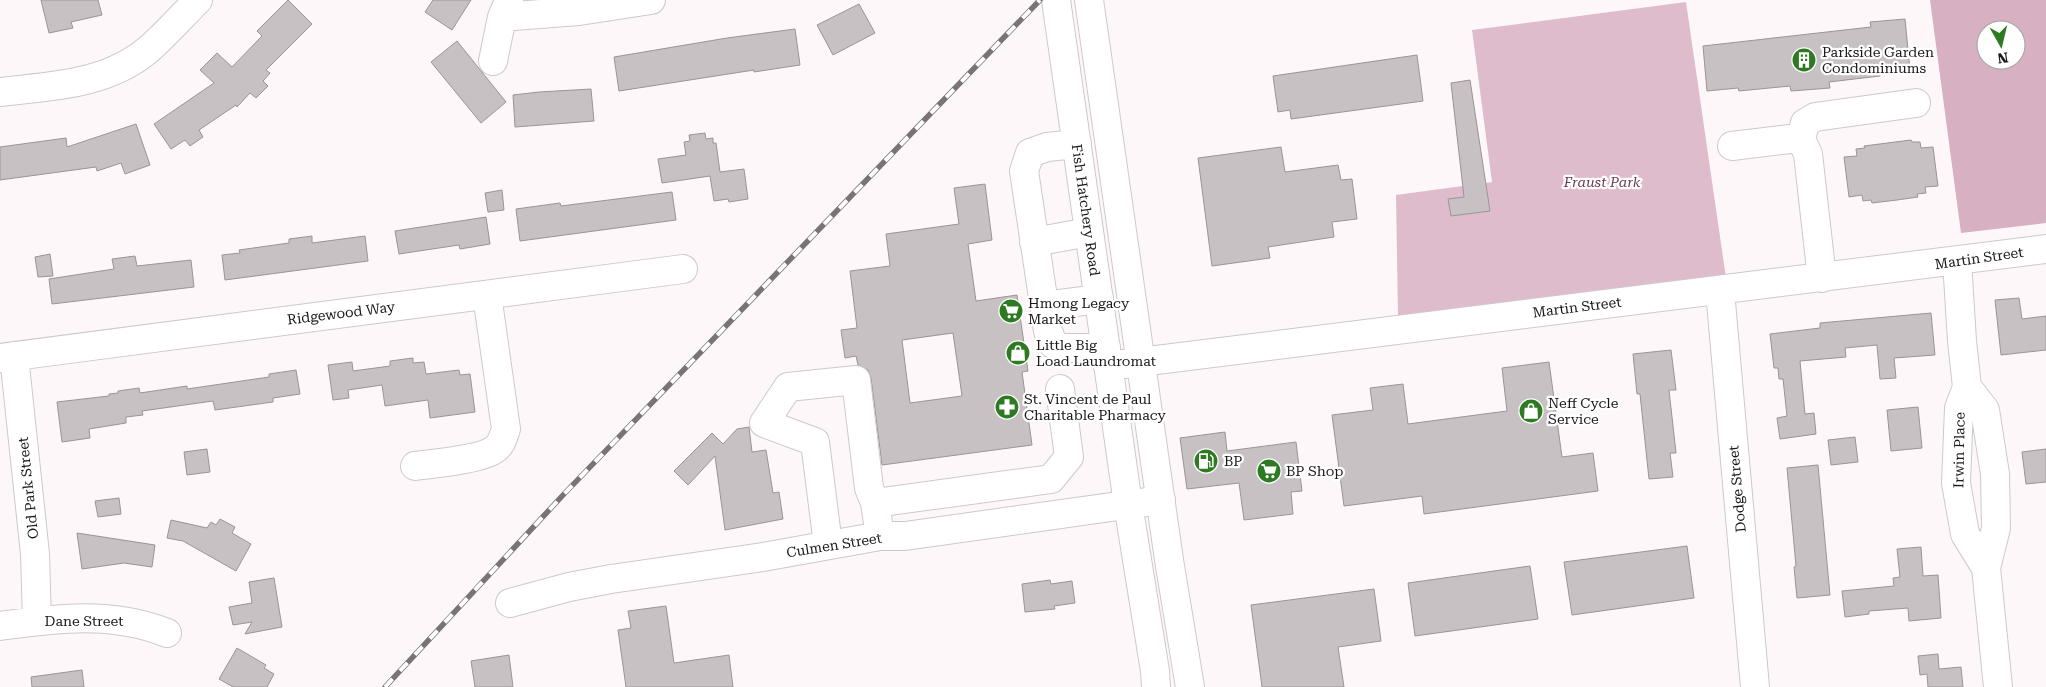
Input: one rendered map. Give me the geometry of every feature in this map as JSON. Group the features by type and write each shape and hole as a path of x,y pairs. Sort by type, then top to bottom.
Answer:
{"street":[{"path":"0,92 82,82 107,74 148,50 198,0"},
{"path":"493,61 506,8 579,6 651,0"},
{"name":"Fish Hatchery Road","path":"1056,0 1128,504 1156,671 1156,687"},
{"path":"1089,0 1190,687"},
{"path":"1822,278 1808,154 1801,140 1805,124 1815,117 1916,103"},
{"path":"1732,146 1790,139 1801,140"},
{"path":"1077,144 1047,147 1030,153 1024,172 1044,306 1099,299"},
{"path":"1034,242 1089,232"},
{"name":"Martin Street","path":"1044,306 1048,331 1053,344 1062,348 1107,357 1142,361 1720,291 2046,249"},
{"name":"Irwin Place","path":"1957,261 1967,387 1959,408 1956,483 1965,534 1986,568"},
{"name":"Ridgewood Way","path":"7,357 683,269"},
{"name":"Dodge Street","path":"1720,291 1755,687"},
{"path":"415,466 475,457 494,451 502,443 506,429 487,295"},
{"name":"Old Park Street","path":"7,357 35,554 37,621"},
{"path":"828,545 815,442 764,423 788,388 856,380 869,488 875,503 880,536"},
{"name":"Irwin Place","path":"1967,387 1985,410 1995,474 1996,528 1986,568 1998,687"},
{"path":"875,503 1051,479 1069,457 1060,390"},
{"path":"1051,479 1055,514"},
{"name":"Culmen Street","path":"510,603 569,586 880,536 905,536 1161,500"},
{"name":"Dane Street","path":"0,626 69,618 121,619 138,622 167,632"}],"green space":[{"name":"Fraust Park","path":"1686,2 1726,278 1398,317 1396,195 1492,182 1472,30"}],"shaded area":[{"path":"1930,0 2046,0 2046,223 1961,233"}],"building":[{"path":"41,0 98,0 102,15 71,22 73,28 49,33"},
{"path":"288,0 312,24 266,70 270,73 263,81 268,86 256,98 250,93 237,107 236,105 199,130 203,137 190,146 185,140 171,149 154,124 214,83 200,70 217,53 232,67 262,36 257,31"},
{"path":"433,0 471,0 452,30 425,12"},
{"path":"859,4 875,33 833,55 817,25"},
{"path":"1905,19 1910,70 1880,72 1880,76 1829,82 1830,88 1791,91 1790,86 1739,91 1738,88 1707,91 1703,46 1871,27 1870,22"},
{"path":"795,29 800,65 754,72 754,70 619,91 614,57 727,38"},
{"path":"457,41 506,102 481,123 431,62"},
{"path":"1417,55 1423,101 1291,119 1290,110 1278,112 1273,76"},
{"path":"1470,80 1490,211 1451,216 1448,199 1464,197 1451,83"},
{"path":"591,89 594,121 515,127 513,95"},
{"path":"136,124 150,165 125,174 121,163 97,171 96,167 0,180 0,147 66,138 67,147"},
{"path":"705,133 706,139 713,138 713,143 716,143 720,172 744,169 748,199 729,202 728,199 714,201 710,176 662,183 658,159 686,155 684,142 690,141 689,135"},
{"path":"1911,140 1912,142 1920,142 1921,148 1933,147 1938,186 1925,187 1926,193 1917,194 1918,197 1897,200 1872,203 1871,200 1863,201 1862,195 1849,197 1844,157 1857,156 1856,149 1865,148 1864,146"},
{"path":"1281,147 1285,172 1338,165 1341,180 1352,179 1357,219 1332,222 1334,237 1268,247 1270,258 1212,266 1198,158"},
{"path":"985,184 992,240 968,244 976,301 1017,295 1028,371 1022,372 1032,445 882,465 871,378 868,370 858,365 856,356 845,358 841,330 857,328 850,271 890,266 886,234 959,224 954,188","holes":["953,333 962,396 910,403 902,340"]},
{"path":"502,190 504,210 488,212 485,193"},
{"path":"672,192 676,220 520,241 516,209 560,203 561,206"},
{"path":"486,217 490,244 460,249 459,245 399,254 395,231"},
{"path":"312,236 312,243 365,236 368,261 225,280 222,255 240,253 239,250 289,243 289,239"},
{"path":"50,254 53,276 38,277 35,257"},
{"path":"135,256 137,266 191,260 194,287 52,304 49,279 114,269 112,259"},
{"path":"2019,298 2022,319 2046,316 2046,350 2001,355 1995,300"},
{"path":"1931,313 1935,355 1894,358 1896,378 1880,379 1877,345 1845,348 1846,357 1800,361 1805,414 1814,413 1816,434 1780,439 1777,418 1787,416 1783,379 1779,379 1778,368 1774,368 1770,334 1820,328 1820,323"},
{"path":"1671,350 1676,390 1669,390 1676,453 1670,453 1673,477 1649,479 1640,394 1637,394 1633,354"},
{"path":"413,358 413,363 424,362 426,374 459,370 460,375 470,374 475,412 430,418 428,400 385,406 382,385 348,390 349,398 333,400 328,365 352,362 353,371 390,366 390,361"},
{"path":"1549,362 1562,457 1593,453 1598,491 1424,514 1422,496 1344,506 1332,415 1373,410 1370,388 1403,384 1408,424 1507,411 1502,368"},
{"path":"296,370 300,394 273,398 273,402 215,410 213,401 142,411 143,415 126,417 126,423 89,429 90,438 62,442 57,402 109,396 109,394 118,393 118,391 139,388 140,393 187,386 187,389 269,377 269,374"},
{"path":"1918,407 1922,448 1891,451 1887,410"},
{"path":"749,427 752,452 766,450 773,493 779,492 783,519 725,530 715,456 688,485 674,471 712,433 723,444 737,429"},
{"name":"BP Shop","path":"1225,432 1227,451 1296,442 1302,491 1291,492 1293,514 1244,520 1239,483 1187,489 1180,438"},
{"path":"1855,437 1858,462 1831,465 1828,440"},
{"path":"207,449 210,472 187,475 184,452"},
{"path":"2046,449 2046,482 2026,484 2022,452"},
{"path":"1818,465 1830,595 1797,598 1787,468"},
{"path":"119,498 121,514 98,517 95,501"},
{"path":"220,519 235,527 232,533 251,544 236,571 183,541 167,538 171,520 207,528 211,522 216,525"},
{"path":"77,533 155,545 152,567 124,563 82,569"},
{"path":"1687,546 1694,598 1572,615 1564,562"},
{"path":"1921,547 1923,576 1938,575 1941,618 1909,621 1908,608 1869,611 1869,614 1845,617 1842,591 1894,586 1893,578 1900,577 1897,549"},
{"path":"1530,566 1538,619 1415,636 1408,583"},
{"path":"274,578 282,627 245,634 252,622 233,625 229,607 252,603 249,582"},
{"path":"1050,580 1051,584 1072,581 1075,603 1054,606 1055,609 1025,612 1022,584"},
{"path":"1374,589 1381,641 1338,647 1344,687 1262,687 1251,605"},
{"path":"666,606 674,663 729,655 733,687 626,687 618,630 631,628 628,611"},
{"path":"237,648 266,665 264,668 274,674 267,687 233,687 219,679"},
{"path":"1938,654 1939,669 1961,667 1963,687 1928,687 1927,674 1920,675 1918,656"},
{"path":"509,655 513,687 475,687 471,661"},
{"path":"82,670 84,687 32,687 31,677"}],"railway":[{"path":"385,687 564,494 1040,0"}],"place":[{"name":"Parkside Garden Condominiums","path":"1804,60"},
{"name":"Hmong Legacy Market","path":"1011,311"},
{"name":"Little Big Load Laundromat","path":"1018,353"},
{"name":"St. Vincent de Paul Charitable Pharmacy","path":"1007,407"},
{"name":"Neff Cycle Service","path":"1531,411"},
{"name":"BP","path":"1206,461"},
{"name":"BP Shop","path":"1269,471"}]}
